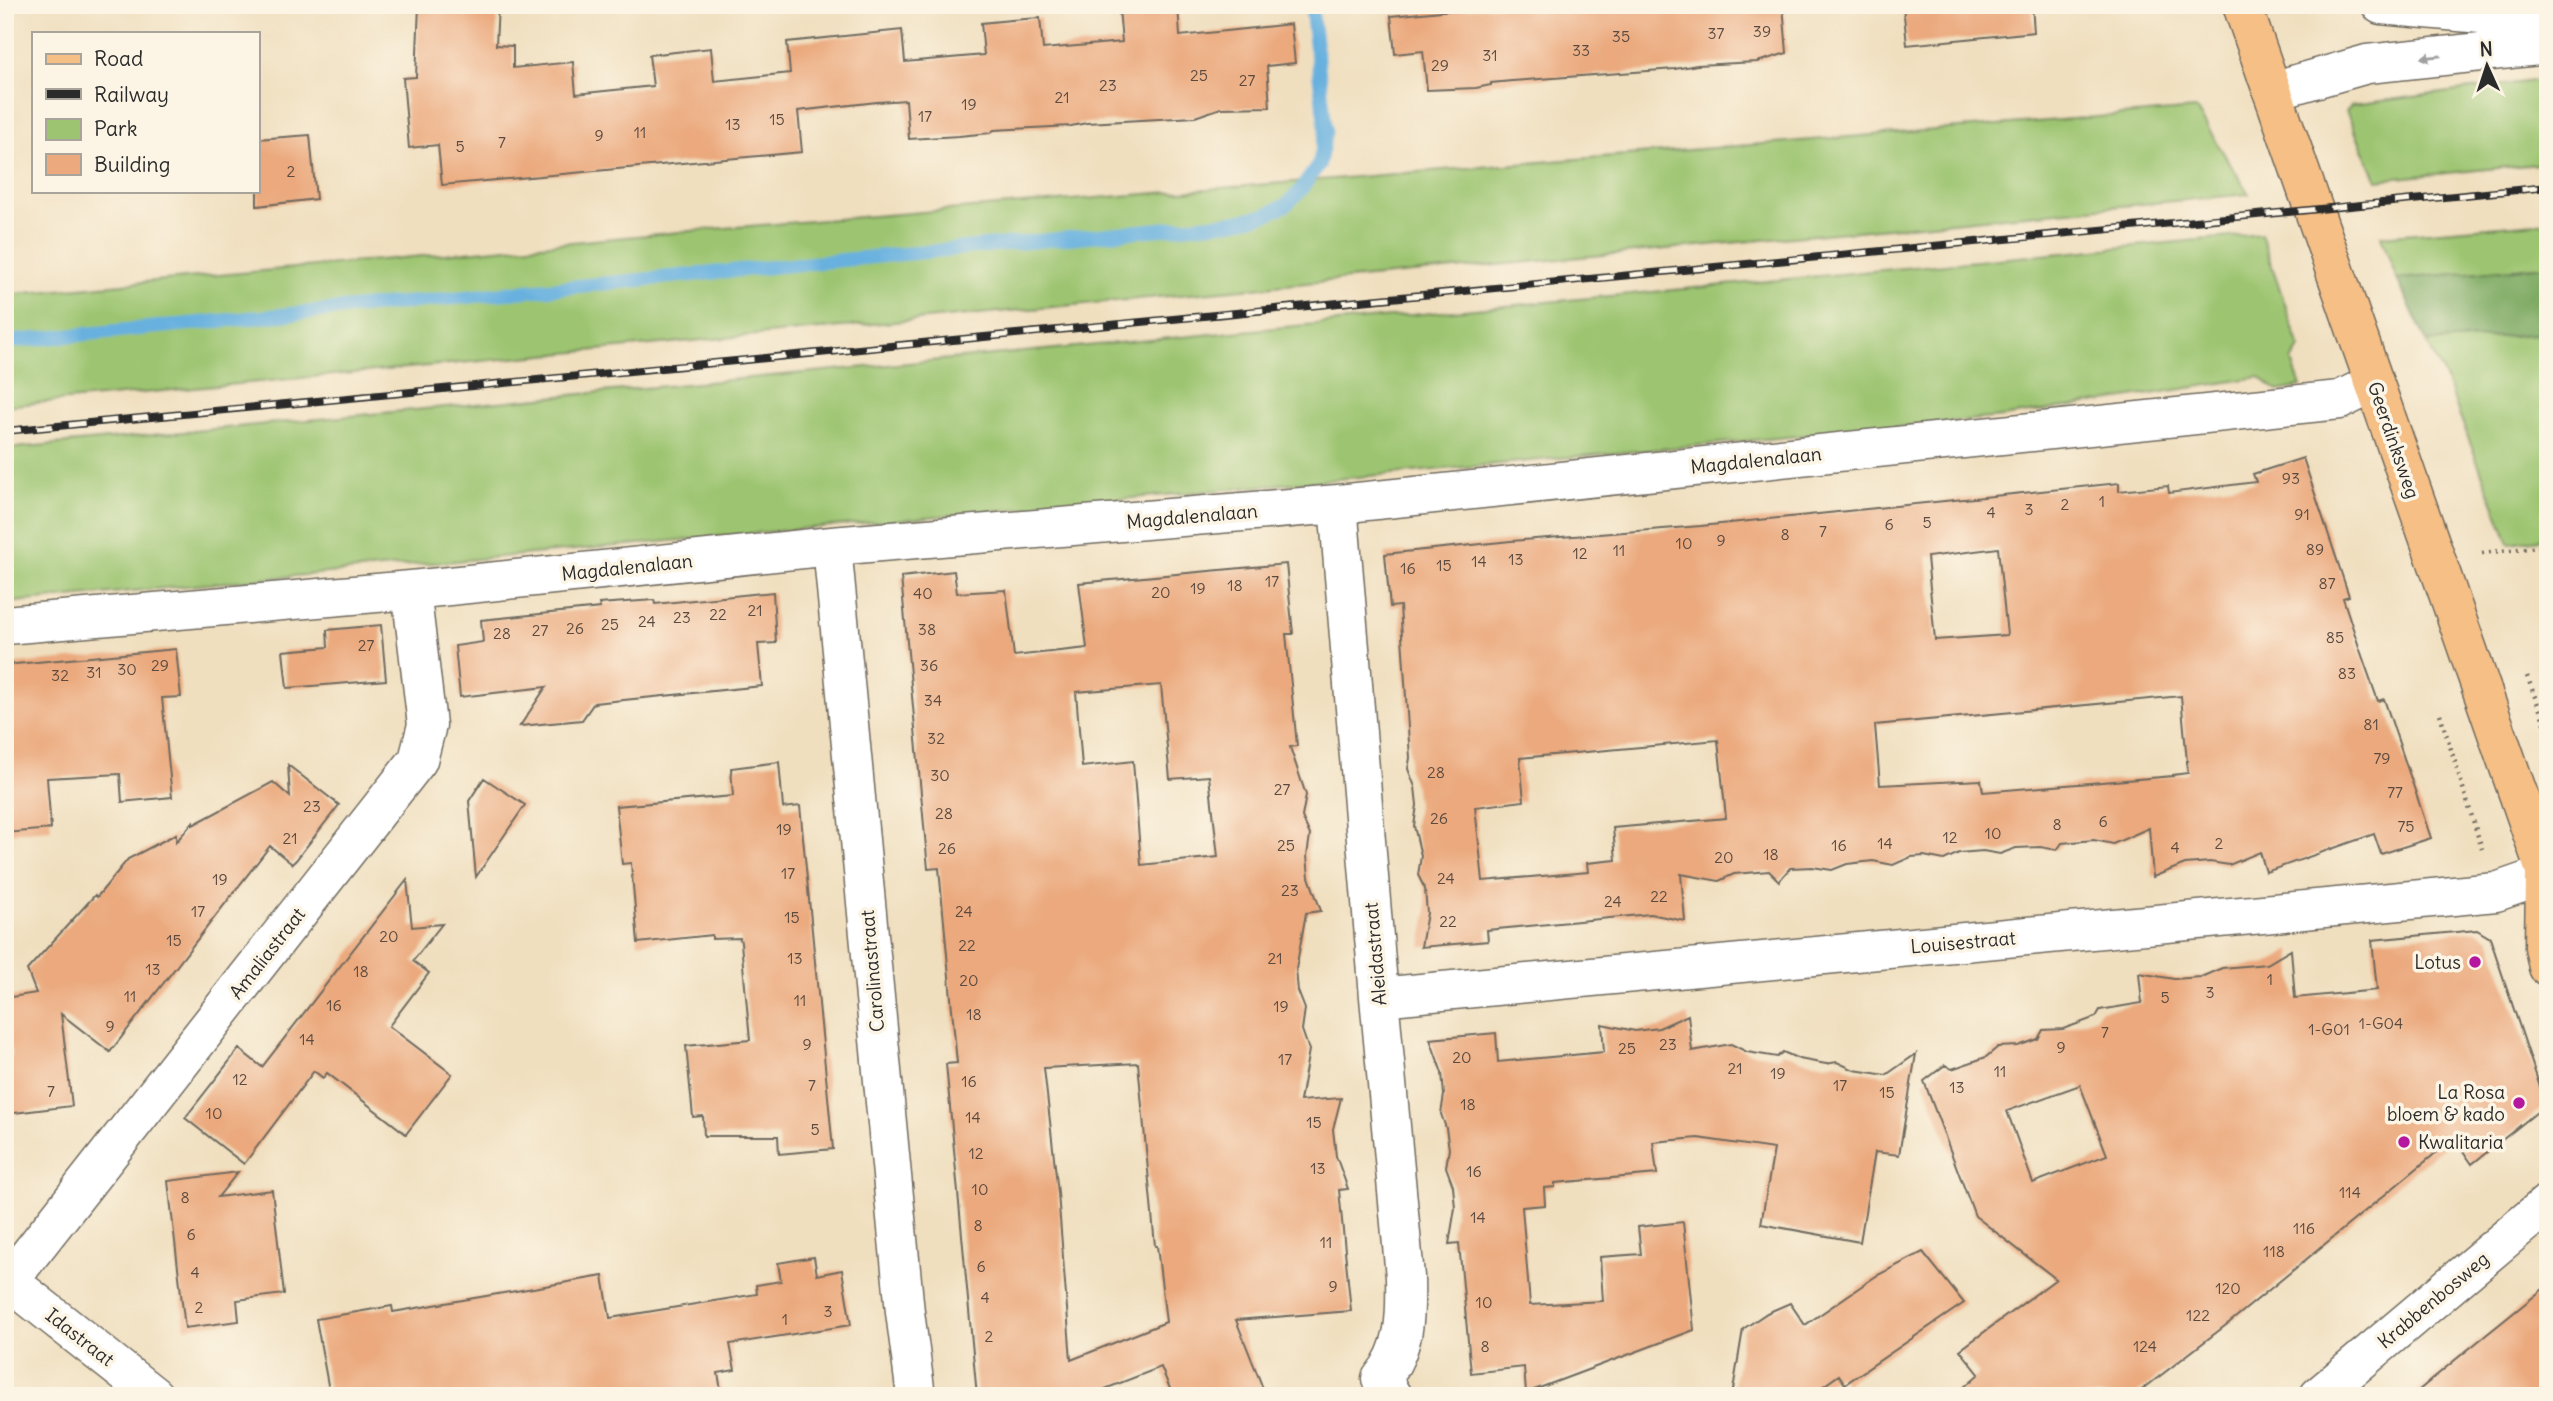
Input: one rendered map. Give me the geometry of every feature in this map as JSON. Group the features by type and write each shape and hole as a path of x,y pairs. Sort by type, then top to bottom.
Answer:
{"main road":[{"name":"Geerdinksweg","path":"2242,5 2546,877 2544,947 2548,967"}],"street":[{"path":"2381,5 2548,20"},
{"path":"2272,91 2367,64 2548,44"},
{"name":"Magdalenalaan","path":"5,625 411,590 832,546 1338,504 2340,400 2374,383"},
{"name":"Aleidastraat","path":"1338,504 1405,1301 1400,1349 1376,1390"},
{"name":"Carolinastraat","path":"832,546 903,1298 916,1396"},
{"name":"Amaliastraat","path":"7,1280 418,760 428,724 411,590"},
{"name":"Louisestraat","path":"1379,998 2496,892 2546,877"},
{"name":"Krabbenbosweg","path":"2319,1396 2548,1203"},
{"name":"Idastraat","path":"7,1280 154,1396"}],"path":[{"path":"2482,553 2548,546"}],"green space":[{"path":"2548,79 2548,163 2377,180 2346,111 2352,105"},
{"path":"2196,109 2249,194 5,406 5,295 712,229"},
{"path":"2548,222 2548,266 2397,279 2381,236"},
{"path":"2261,234 2300,348 2292,361 2301,387 2278,391 2259,377 2003,417 5,603 5,449"},
{"path":"2548,266 2548,333 2427,342 2397,279"},
{"path":"2548,333 2548,538 2509,543 2446,380 2427,342"}],"building":[{"path":"419,5 498,5 496,45 513,46 513,68 573,62 576,94 653,86 649,55 711,48 714,81 790,73 787,42 902,30 905,62 984,55 981,23 1011,20 1040,18 1043,49 1122,42 1119,9 1166,5 1178,5 1180,36 1291,24 1295,63 1267,66 1270,107 1221,108 1195,117 994,130 990,133 909,139 906,100 877,102 798,111 802,152 442,185 438,145 409,148 403,78 416,77"},
{"path":"1503,5 1783,5 1787,53 1757,62 1512,81 1476,88 1427,90 1423,51 1395,54 1391,16"},
{"path":"1903,5 2032,5 2034,32 1907,45"},
{"path":"310,135 316,199 257,206 259,139"},
{"path":"2303,458 2349,596 2343,598 2360,650 2378,701 2384,699 2431,838 2381,854 2374,834 2266,872 2260,852 2229,865 2210,862 2185,864 2153,877 2149,828 2113,844 2094,840 2062,843 2057,850 2040,847 2016,848 2000,854 1983,851 1959,853 1944,860 1924,856 1911,857 1893,865 1873,861 1847,864 1832,870 1790,868 1779,881 1769,871 1734,874 1719,881 1681,874 1685,921 1650,914 1487,930 1488,941 1421,947 1427,913 1425,889 1418,875 1421,856 1414,826 1417,805 1415,787 1408,769 1410,758 1400,606 1390,607 1385,554 1701,526 2119,483 2119,491 2168,486 2169,493 2256,482 2253,474","holes":["1998,548 2007,635 1935,640 1927,557","2181,696 2188,773 1983,792 1981,780 1880,785 1875,725","1718,740 1726,818 1613,828 1616,860 1587,863 1588,872 1483,881 1475,807 1524,801 1520,758"]},
{"path":"1286,564 1293,634 1286,634 1297,746 1290,747 1306,795 1302,817 1310,835 1307,856 1309,877 1321,911 1306,913 1296,969 1298,991 1305,1009 1302,1030 1309,1050 1300,1101 1341,1098 1333,1129 1336,1156 1348,1189 1339,1190 1351,1311 1236,1320 1266,1396 1173,1396 1161,1367 1087,1396 977,1396 946,1064 957,1063 939,868 928,869 901,577 954,571 957,593 1006,590 1014,656 1087,648 1079,583","holes":["1161,685 1170,779 1209,776 1218,857 1141,865 1133,761 1082,767 1076,692","1138,1063 1155,1246 1166,1322 1071,1360 1058,1193 1044,1068"]},
{"path":"773,592 776,643 758,644 762,686 594,703 582,720 520,726 546,687 460,697 455,646 483,642 481,620 600,608 599,604 654,600 655,604"},
{"path":"381,625 386,680 287,688 283,651 328,647 327,630"},
{"path":"176,649 181,697 162,698 172,797 122,802 120,774 47,778 51,829 5,833 5,665"},
{"path":"779,762 783,808 800,806 833,1149 779,1154 778,1136 704,1136 703,1116 693,1117 686,1046 750,1040 740,938 712,939 712,935 638,943 631,863 622,864 616,806 733,796 731,768"},
{"path":"288,765 339,805 296,860 292,864 270,846 110,1052 61,1014 72,1106 5,1114 5,1059 12,1058 5,998 36,993 27,970 95,895 97,897 128,859 176,834 176,842 193,822 193,825 273,782 290,797"},
{"path":"484,778 525,805 476,877 469,801"},
{"path":"407,880 412,927 442,924 413,961 429,973 389,1026 452,1074 406,1134 327,1073 323,1078 314,1071 244,1164 185,1118 239,1049 262,1067"},
{"path":"2477,930 2490,938 2546,1105 2472,1164 2454,1138 2230,1322 2134,1396 1954,1396 1979,1374 1960,1350 2056,1279 1975,1216 1924,1081 1945,1065 1952,1069 1986,1057 1998,1047 2018,1046 2038,1039 2043,1030 2063,1029 2096,1017 2100,1010 2142,1003 2139,973 2174,979 2201,977 2222,968 2267,964 2291,950 2295,998 2377,990 2372,940","holes":["2080,1085 2107,1155 2033,1183 2007,1111"]},
{"path":"1688,1015 1692,1051 1731,1044 1747,1052 1777,1057 1783,1052 1799,1059 1826,1064 1837,1062 1854,1070 1886,1075 1916,1054 1899,1155 1875,1152 1860,1242 1761,1224 1774,1149 1698,1138 1653,1142 1657,1174 1555,1183 1555,1187 1544,1188 1545,1205 1522,1207 1530,1305 1603,1301 1600,1257 1641,1254 1638,1227 1683,1222 1694,1330 1526,1393 1524,1367 1471,1373 1459,1243 1449,1244 1455,1208 1453,1186 1446,1167 1449,1149 1441,1114 1444,1095 1442,1073 1430,1039 1496,1033 1498,1062 1604,1052 1602,1024 1635,1031 1659,1028"},
{"path":"238,1172 218,1197 272,1190 284,1294 237,1300 239,1321 185,1328 168,1181"},
{"path":"1923,1252 1964,1303 1845,1384 1839,1375 1809,1396 1732,1396 1743,1329 1767,1313 1790,1303 1805,1325 1876,1276"},
{"path":"814,1257 817,1275 842,1270 851,1325 730,1344 735,1370 718,1373 722,1396 330,1396 316,1319 392,1306 393,1312 603,1276 610,1318 757,1294 756,1285 781,1281 778,1263"},
{"path":"2548,1285 2548,1396 2412,1396 2455,1360"}],"waterway":[{"path":"5,342 1232,222 1265,215 1286,205 1300,191 1319,164 1326,131 1311,5"}],"railway":[{"path":"5,431 2548,187"}],"place":[{"name":"Lotus","path":"2475,962"},
{"name":"La Rosa bloem & kado","path":"2519,1103"},
{"name":"Kwalitaria","path":"2404,1142"}]}
